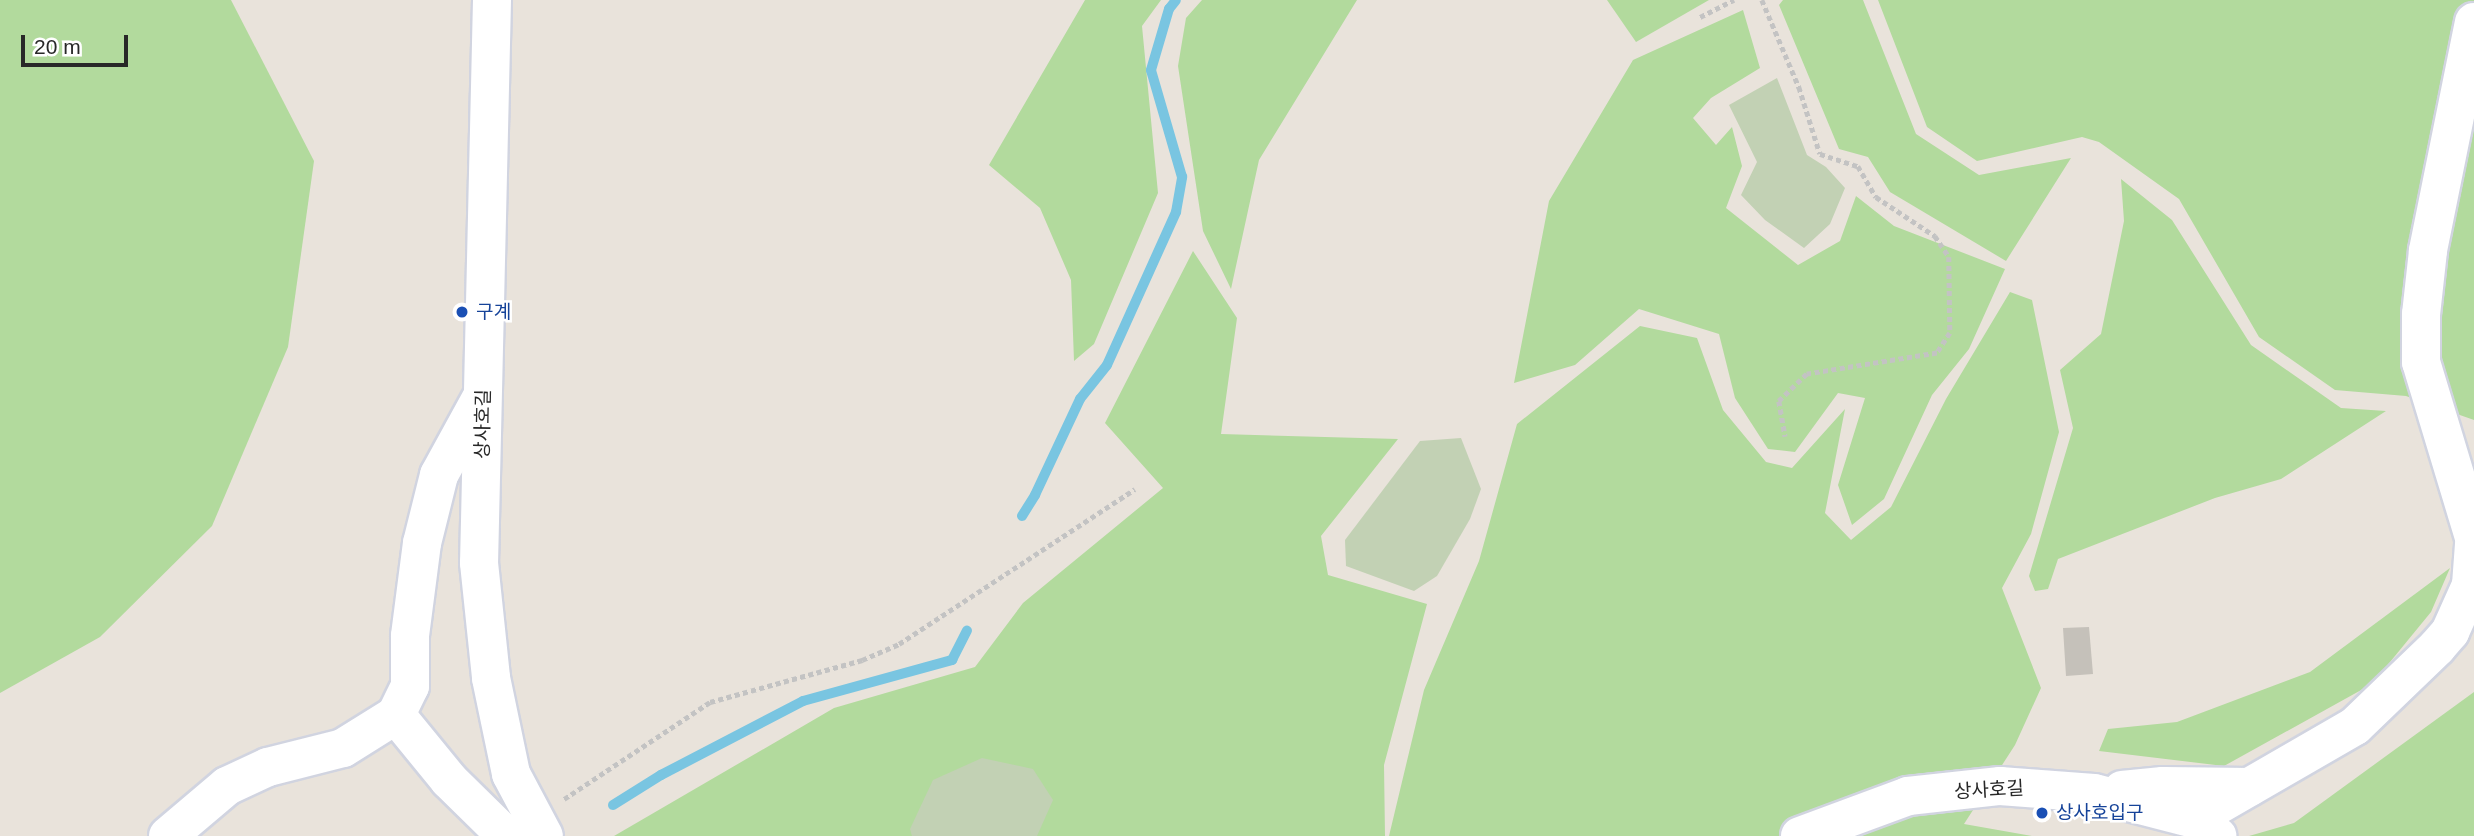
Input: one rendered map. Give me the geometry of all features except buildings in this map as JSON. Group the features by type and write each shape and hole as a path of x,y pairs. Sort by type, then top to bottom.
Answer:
{"street":[{"name":"상사호길","path":"492,0 480,563 491,677 511,774 528,830"},
{"path":"2474,22 2428,251 2421,314 2421,362 2474,537"},
{"path":"168,836 227,786 268,768 343,748 396,715 410,686 410,636 422,543 439,475 483,394"},
{"path":"2206,827 2249,787 2355,726 2437,647 2450,632 2471,585 2474,544"},
{"path":"396,715 449,780 528,830"},
{"name":"상사호길","path":"1800,836 1908,796 2000,786 2094,793 2206,827"},
{"path":"2094,793 2162,786 2249,787"},
{"path":"2238,836 2232,816 2249,787"}],"path":[{"path":"1700,17 1734,0"},
{"path":"1762,0 1799,87 1821,154 1858,166 1876,197 1935,236 1949,257 1950,333 1937,353 1807,374 1779,401 1785,436"},
{"path":"528,830 710,702 862,660 899,644 1135,489"}],"green space":[{"path":"0,0 231,0 314,161 288,347 212,526 100,637 0,693"},
{"path":"1085,0 1161,0 1142,26 1158,193 1094,344 1074,361 1071,280 1040,208 989,165"},
{"path":"1202,0 1357,0 1259,160 1231,289 1203,231 1178,66 1186,18"},
{"path":"1607,0 1709,0 1636,42"},
{"path":"1783,0 1863,0 1916,134 1979,175 2071,158 2006,261 1890,192 1868,157 1839,149 1779,5"},
{"path":"1878,0 2474,0 2474,420 2406,396 2335,390 2259,337 2179,199 2099,142 2082,137 1977,161 1927,127"},
{"path":"1743,10 1760,68 1711,98 1693,118 1716,145 1732,127 1742,166 1726,208 1798,265 1840,241 1856,196 1894,226 2005,269 1969,349 1932,395 1884,499 1852,525 1838,485 1865,398 1838,393 1795,452 1768,449 1735,398 1719,334 1639,309 1575,365 1514,383 1549,201 1633,60"},
{"path":"1777,78 1807,155 1826,167 1845,188 1830,224 1804,248 1765,220 1741,195 1757,162 1729,105"},
{"path":"2121,179 2172,220 2251,345 2341,408 2386,411 2281,479 2215,498 2058,559 2048,589 2035,591 2029,576 2073,428 2060,370 2101,334 2124,221"},
{"path":"1193,251 1237,318 1221,434 1398,439 1321,536 1328,575 1427,604 1384,765 1385,836 614,836 834,708 975,667 1023,603 1163,488 1105,423"},
{"path":"2010,292 2032,300 2059,432 2031,534 2002,588 2041,688 2015,745 1964,824 2032,836 1389,836 1424,690 1479,561 1517,424 1640,326 1697,338 1723,410 1766,462 1792,468 1845,409 1825,513 1851,540 1891,507 1946,399"},
{"path":"1461,438 1481,489 1470,519 1437,576 1414,591 1346,566 1345,540 1420,441"},
{"path":"2450,568 2431,612 2372,684 2224,766 2099,751 2108,729 2177,722 2310,672"},
{"path":"2474,692 2474,836 2249,836 2294,823"},
{"path":"982,758 1033,769 1053,800 1037,836 912,836 910,829 933,780"}],"waterway":[{"path":"1022,516 1035,495 1080,399 1107,365 1176,212 1182,177 1151,70 1169,9 1176,0"},
{"path":"613,805 661,775 803,701 952,660 967,631"}],"place":[{"name":"구계","path":"462,312"},
{"name":"상사호입구","path":"2042,813"}]}
